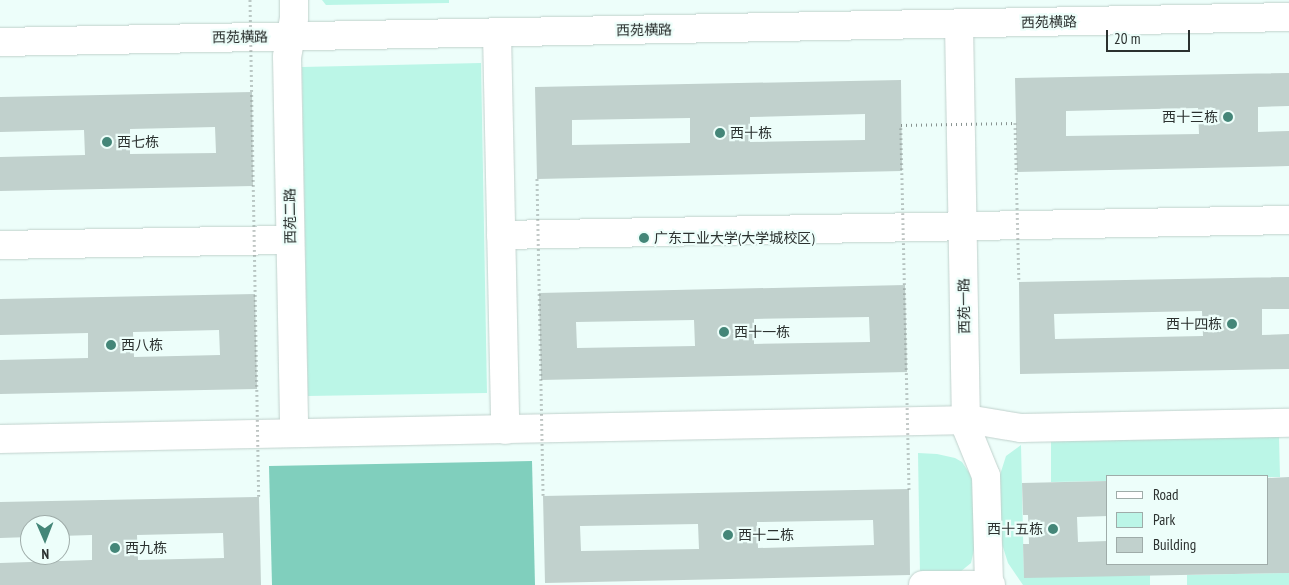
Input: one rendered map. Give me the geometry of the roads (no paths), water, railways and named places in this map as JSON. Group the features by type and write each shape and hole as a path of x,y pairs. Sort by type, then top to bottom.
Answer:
{"street":[{"name":"西苑二路","path":"294,0 294,18 287,56 294,433"},
{"name":"西苑横路","path":"0,42 959,24 1130,10 1289,17"},
{"name":"西苑一路","path":"959,24 966,420 968,435 981,460 986,476 990,584"},
{"path":"497,33 505,430"},
{"path":"501,235 1289,220"},
{"path":"0,245 290,240"},
{"path":"0,439 966,420 1021,428 1289,423"},
{"path":"923,585 990,584"}],"place":[{"name":"西十三栋","path":"1228,117"},
{"name":"西十栋","path":"720,133"},
{"name":"西七栋","path":"107,142"},
{"name":"广东工业大学(大学城校区)","path":"644,238"},
{"name":"西十四栋","path":"1232,324"},
{"name":"西十一栋","path":"724,332"},
{"name":"西八栋","path":"111,345"},
{"name":"西十五栋","path":"1053,529"},
{"name":"西十二栋","path":"728,535"},
{"name":"西九栋","path":"115,548"}]}
